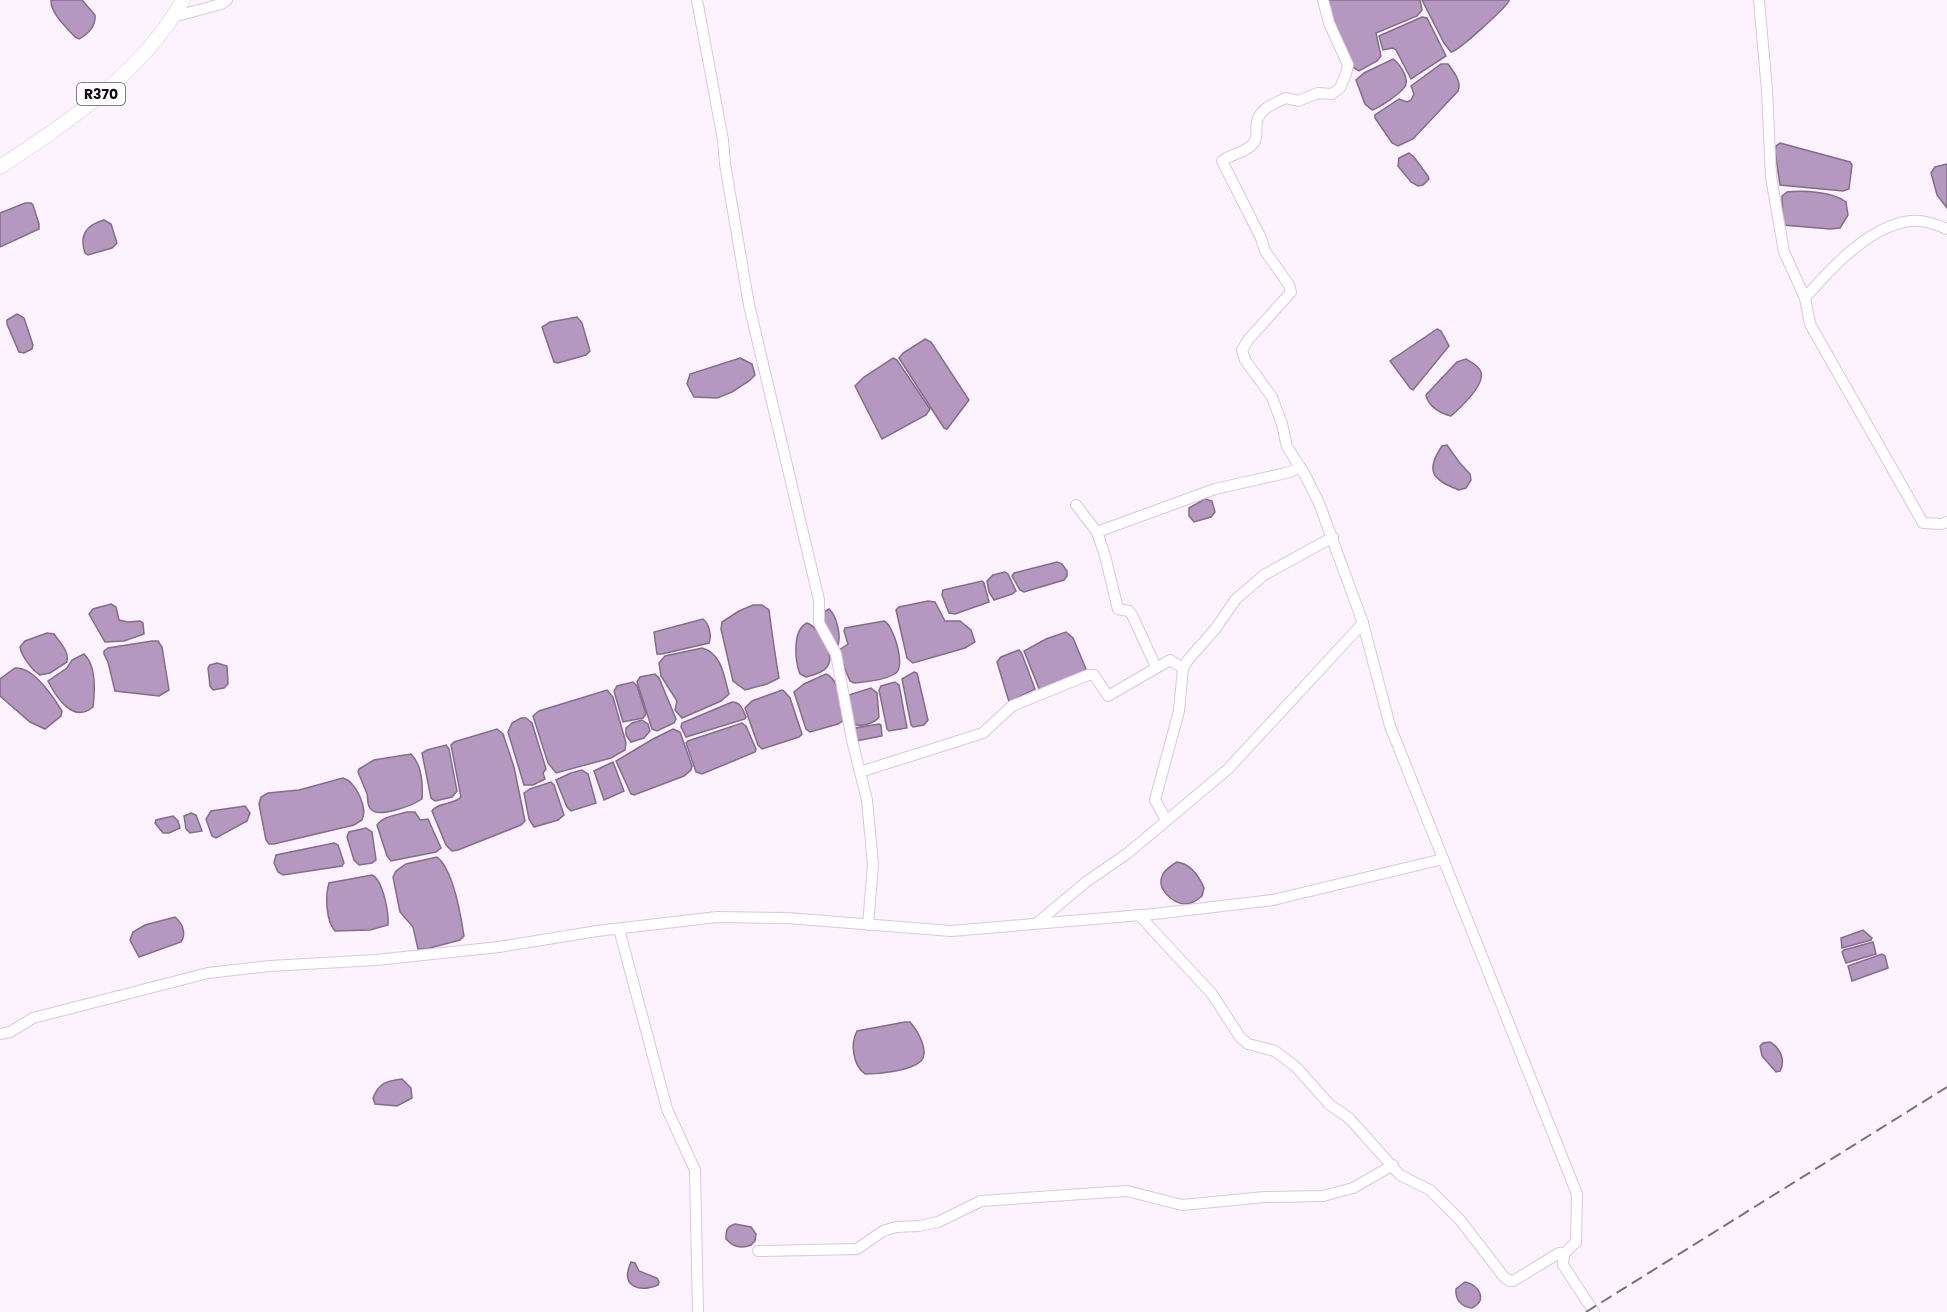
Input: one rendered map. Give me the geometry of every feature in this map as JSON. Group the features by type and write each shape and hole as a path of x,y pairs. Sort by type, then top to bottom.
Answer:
{"main road":[{"name":"R370","path":"0,167 97,98 142,54 173,17 183,0"}],"street":[{"path":"173,17 221,4 227,0"},
{"path":"698,0 749,305 819,600 819,623 836,654 842,695 867,800 873,865 868,925"},
{"path":"1323,0 1329,23 1348,65 1340,88 1332,94 1318,93 1298,101 1286,98 1269,106 1259,115 1257,140 1251,146 1222,161 1261,238 1265,251 1289,285 1291,292 1248,340 1242,350 1245,360 1272,397 1282,424 1287,447 1319,503 1333,537 1363,623 1390,726 1577,1194 1576,1242 1564,1254 1563,1265 1594,1312"},
{"path":"1759,0 1767,91 1770,177 1784,252 1804,298 1810,324 1923,523 1947,522"},
{"path":"1804,298 1862,243 1892,226 1912,221 1933,223 1947,229"},
{"path":"1097,532 1215,489 1290,472 1300,467"},
{"path":"1076,505 1097,532 1106,556 1118,609 1129,611 1132,615 1156,667"},
{"path":"1166,820 1155,800 1179,711 1183,668 1216,628 1236,599 1264,575 1333,537"},
{"path":"1036,923 1228,769 1363,623"},
{"path":"860,772 983,733 1012,706 1088,675 1094,675 1108,696 1170,660 1183,668"},
{"path":"0,1034 10,1032 33,1018 208,973 270,966 376,960 477,949 717,917 787,918 951,931 1139,915 1273,900 1443,859"},
{"path":"1139,915 1212,994 1240,1037 1248,1044 1275,1051 1296,1068 1330,1105 1349,1118 1400,1175 1430,1190 1460,1220 1504,1277 1510,1281 1559,1254 1564,1254"},
{"path":"619,929 667,1109 694,1170 698,1312"},
{"path":"758,1251 856,1249 883,1231 938,1222 981,1202 1127,1191 1182,1205 1265,1197 1323,1196 1353,1188 1392,1165"}],"shaded area":[{"path":"51,0 82,0 95,15 91,29 79,39 75,37 56,15"},
{"path":"1328,0 1420,0 1422,10 1417,16 1376,33 1381,56 1377,61 1359,71 1354,68 1332,17"},
{"path":"1422,0 1509,1 1472,37 1451,52"},
{"path":"1422,17 1427,18 1446,56 1411,79 1396,50 1393,48 1383,50 1379,36"},
{"path":"1393,59 1406,77 1405,87 1386,103 1372,110 1365,104 1356,80 1364,73"},
{"path":"1441,64 1448,64 1455,74 1459,84 1458,91 1413,139 1398,146 1392,143 1375,115 1399,99 1407,102 1411,100 1414,94 1411,86"},
{"path":"1780,143 1850,162 1852,165 1849,189 1843,191 1780,185 1775,151 1776,146"},
{"path":"1409,153 1428,176 1429,179 1423,185 1418,186 1411,182 1398,166 1399,158"},
{"path":"1947,164 1947,208 1937,195 1931,173 1935,167"},
{"path":"1801,191 1834,196 1846,202 1848,215 1840,228 1783,225 1782,196 1787,192"},
{"path":"25,203 33,205 39,229 0,247 0,213"},
{"path":"104,220 111,224 117,243 112,248 88,255 83,247 85,232"},
{"path":"17,314 24,318 33,345 32,349 24,353 19,352 7,324 7,320"},
{"path":"577,317 582,323 590,351 586,355 558,363 554,362 542,327 550,322"},
{"path":"1437,329 1441,331 1449,346 1413,390 1390,361"},
{"path":"925,339 931,342 969,400 947,429 944,428 899,358"},
{"path":"740,358 752,364 755,375 749,381 717,398 694,397 687,384 690,374"},
{"path":"893,358 897,360 930,409 926,415 882,439 855,386 864,377"},
{"path":"1466,359 1480,370 1481,377 1476,390 1451,416 1432,407 1426,395 1457,362"},
{"path":"1447,445 1470,474 1471,480 1466,488 1459,490 1443,482 1434,474 1433,468 1437,455 1442,446"},
{"path":"1205,499 1212,501 1215,512 1211,517 1194,522 1189,516 1189,508"},
{"path":"1057,562 1062,564 1067,571 1064,580 1024,592 1020,590 1012,576 1014,573"},
{"path":"1005,572 1016,591 994,600 989,592 987,581 993,575"},
{"path":"982,581 989,602 955,614 949,613 942,595 943,590"},
{"path":"928,601 935,602 945,621 960,621 971,630 975,642 965,648 913,663 907,658 896,610 899,607"},
{"path":"111,604 116,607 119,620 143,623 144,634 124,641 105,642 89,614 93,609"},
{"path":"753,605 762,605 769,610 779,678 745,690 733,681 721,629 722,622"},
{"path":"829,609 838,626 838,645 835,644 824,625 824,612"},
{"path":"703,619 709,630 709,643 657,654 654,632"},
{"path":"884,621 891,629 897,646 899,669 896,673 882,679 854,683 850,681 839,650 848,644 845,628"},
{"path":"807,623 825,642 829,662 827,667 818,674 806,677 800,674 796,646 799,632"},
{"path":"1066,632 1073,638 1086,669 1082,674 1040,691 1024,651 1046,639"},
{"path":"47,633 54,634 61,644 67,654 67,662 50,673 40,675 28,663 20,647 25,641"},
{"path":"158,641 162,647 169,690 159,696 115,691 104,651 108,648"},
{"path":"702,648 718,660 729,694 721,701 682,718 675,710 677,701 661,676 659,663 665,656"},
{"path":"1019,650 1035,689 1009,702 997,662 1001,657"},
{"path":"84,654 93,671 94,701 93,707 79,712 60,701 48,681 67,668 72,660"},
{"path":"217,663 227,666 228,684 224,688 213,690 210,686 208,668"},
{"path":"15,668 29,672 36,677 62,711 61,716 45,729 30,722 0,696 0,679"},
{"path":"914,672 917,673 928,720 924,725 913,727 902,679"},
{"path":"655,674 659,678 676,719 674,723 657,731 652,729 637,682 640,677"},
{"path":"826,674 834,681 839,691 844,720 810,732 806,729 794,692 804,684"},
{"path":"633,682 637,686 646,714 643,718 623,722 614,691 617,686"},
{"path":"895,682 899,685 907,728 889,731 879,690 881,686"},
{"path":"871,688 877,693 879,717 867,724 853,724 849,695"},
{"path":"607,690 613,697 626,743 625,750 611,758 556,773 548,763 533,716 539,711"},
{"path":"782,690 790,698 802,734 762,749 758,745 745,708 752,701"},
{"path":"732,702 738,703 745,719 686,737 681,727 682,723"},
{"path":"526,718 532,723 546,769 543,773 545,779 533,785 524,785 508,732 512,723"},
{"path":"642,720 648,724 650,731 644,738 631,742 626,735 626,728"},
{"path":"742,723 746,726 756,749 755,752 702,774 696,772 686,743"},
{"path":"879,724 882,736 856,741 855,728"},
{"path":"497,729 503,734 514,767 525,821 521,825 452,851 446,845 432,811 438,806 461,797 451,745 454,742"},
{"path":"673,729 680,732 692,766 691,770 684,776 634,795 631,794 616,761"},
{"path":"446,745 449,749 457,791 452,797 435,801 431,798 422,753"},
{"path":"411,754 420,769 422,799 387,812 374,811 368,805 359,769 374,760"},
{"path":"613,762 624,791 604,800 594,771"},
{"path":"582,770 588,774 596,803 571,811 567,807 556,780"},
{"path":"343,778 348,780 360,796 363,809 362,820 354,825 269,844 266,840 259,804 261,797 268,793 299,790"},
{"path":"551,782 564,815 558,820 534,827 529,819 524,793"},
{"path":"245,806 250,813 247,821 216,838 212,836 206,819 211,811"},
{"path":"415,812 420,820 428,819 441,848 436,852 391,861 387,856 377,825 386,818"},
{"path":"191,813 196,815 202,831 190,833 186,829 184,816"},
{"path":"173,816 180,828 163,833 155,823 156,820"},
{"path":"366,828 372,832 376,860 359,865 354,860 347,837 349,832"},
{"path":"334,843 338,845 344,863 342,866 283,875 278,872 274,863 276,855"},
{"path":"437,857 443,863 452,882 464,936 460,940 418,949 413,927 400,912 393,877 396,871 406,864"},
{"path":"1177,862 1194,871 1204,888 1202,896 1190,903 1180,903 1170,898 1161,884 1164,872"},
{"path":"372,875 382,890 388,925 370,930 335,931 327,908 329,883"},
{"path":"175,917 183,928 184,935 181,942 139,957 130,940 133,932 145,925"},
{"path":"1863,930 1872,938 1871,940 1842,948 1841,938"},
{"path":"1873,942 1876,954 1846,963 1842,952 1844,950"},
{"path":"1882,954 1885,956 1888,968 1852,981 1848,966"},
{"path":"910,1022 921,1041 924,1052 921,1061 903,1070 865,1074 855,1060 853,1048 857,1031"},
{"path":"1770,1042 1781,1055 1780,1071 1776,1072 1762,1056 1760,1046"},
{"path":"402,1079 411,1088 412,1098 397,1106 375,1104 373,1098 381,1086 387,1082"},
{"path":"735,1224 751,1227 756,1234 755,1241 751,1245 737,1246 726,1239 727,1230"},
{"path":"631,1262 635,1263 639,1271 657,1278 658,1285 638,1288 629,1282 628,1270"},
{"path":"1465,1282 1474,1286 1480,1293 1480,1301 1472,1308 1462,1304 1457,1296 1456,1289"}],"railway":[{"path":"1586,1312 1947,1087"}]}
